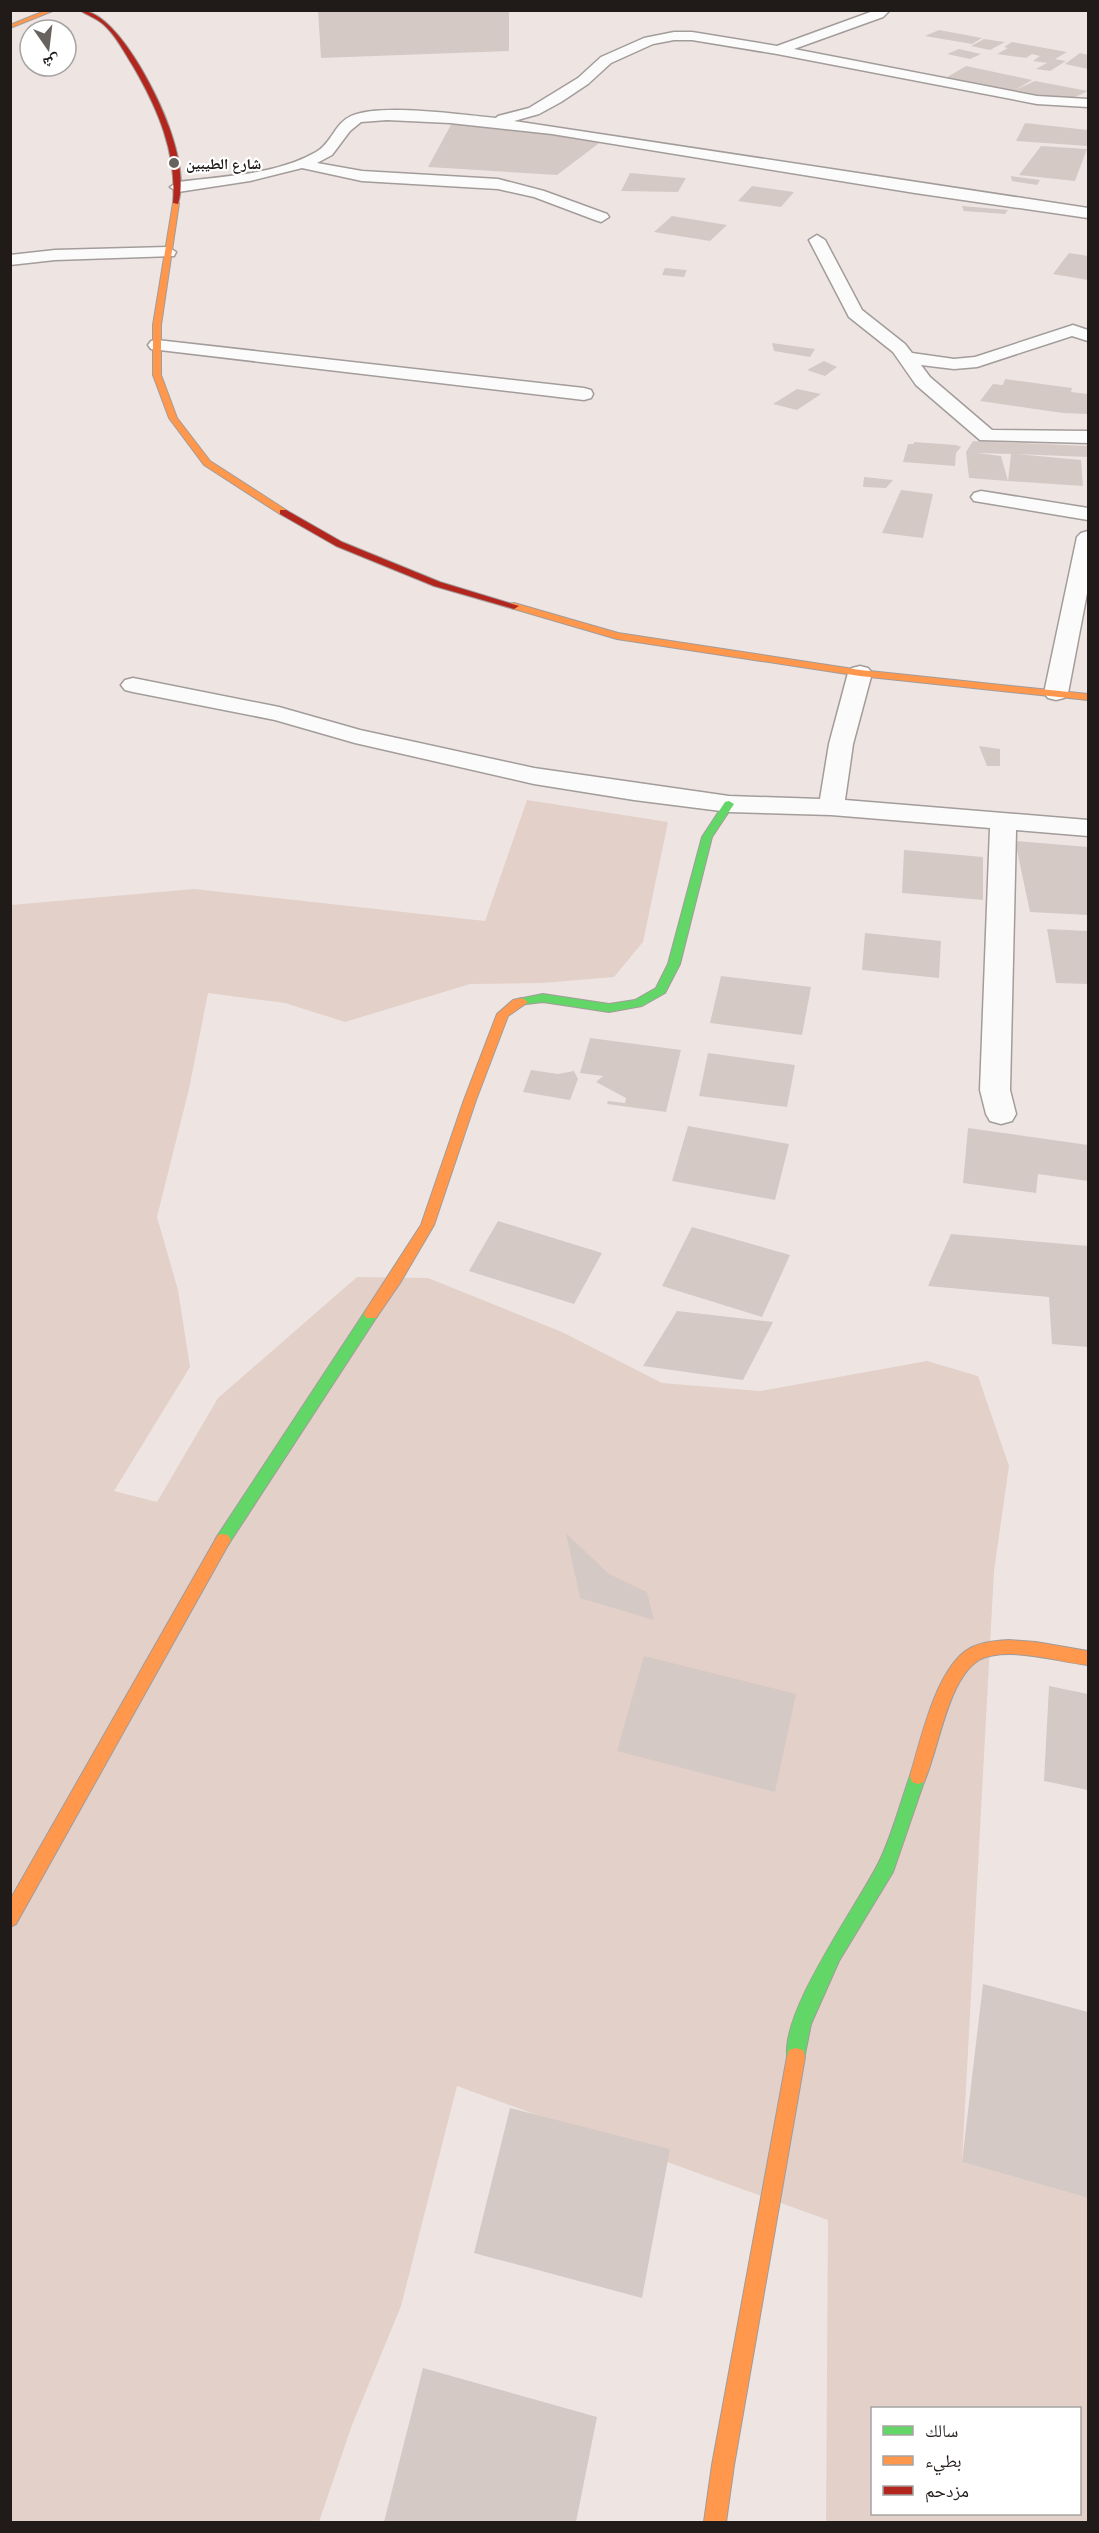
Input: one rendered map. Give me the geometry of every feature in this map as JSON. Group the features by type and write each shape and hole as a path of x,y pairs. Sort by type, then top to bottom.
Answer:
{"main road":[{"path":"10,27 53,10"},
{"path":"81,10 95,15 110,28 142,79 166,126 178,188 157,325 157,375 173,418 207,463 258,498 339,544 437,584 617,636 860,673 1089,697"},
{"path":"10,1918 231,1526 395,1279 427,1225 470,1100 503,1014 518,1003 543,998 609,1008 638,1003 661,990 674,964 707,837 729,804"},
{"path":"715,2523 723,2465 802,2023 833,1955 887,1866 948,1688 958,1668 973,1654 998,1647 1089,1658"}],"street":[{"path":"777,50 879,14 884,10"},
{"path":"492,122 534,111 549,103 583,81 606,60 659,38 692,36 1037,100 1089,103"},
{"path":"178,188 302,164 324,155 345,126 361,117 400,116 492,122 1089,215"},
{"path":"302,164 362,176 498,184 540,194 601,217"},
{"path":"1077,230 1077,221 1089,215"},
{"path":"817,240 855,313 899,348 923,381 987,436 1089,437"},
{"path":"10,260 55,255 168,252"},
{"path":"907,358 954,364 977,362 1073,330 1089,336"},
{"path":"157,345 584,394"},
{"path":"981,497 1089,514"},
{"path":"1056,693 1089,537"},
{"path":"831,807 841,744 860,673"},
{"path":"133,685 279,714 366,739 534,776 729,804 831,807 1089,828"},
{"path":"1001,1114 995,1090 1003,821"}],"shaded area":[{"path":"527,800 668,822 643,942 614,977 543,983 470,984 345,1022 285,1003 208,993 189,1089 157,1217 178,1290 190,1367 114,1491 157,1502 218,1398 357,1277 428,1278 562,1332 662,1383 760,1391 927,1361 978,1376 1009,1466 994,1571 962,2162 1088,2198 1088,2522 826,2522 828,2220 457,2086 401,2306 352,2425 319,2522 11,2522 11,905 194,889 485,921"}],"building":[{"path":"318,10 509,10 509,51 321,58"},
{"path":"939,30 982,38 972,44 925,36"},
{"path":"984,39 1005,42 990,50 971,46"},
{"path":"1012,42 1067,52 1055,59 1066,61 1050,71 1036,69 1047,63 1033,61 1040,56 1032,54 1026,58 997,54 1008,48 1004,47"},
{"path":"959,49 981,54 970,59 947,54"},
{"path":"1080,53 1088,55 1088,69 1065,64"},
{"path":"966,66 1032,80 1015,90 1035,81 1088,91 1069,100 1009,92 944,79"},
{"path":"453,121 602,141 557,175 428,167"},
{"path":"1025,123 1088,130 1088,146 1016,141"},
{"path":"1041,146 1087,149 1075,181 1019,175"},
{"path":"630,173 686,178 678,192 621,191"},
{"path":"1011,176 1040,180 1037,185 1012,181"},
{"path":"752,186 794,192 781,207 738,201"},
{"path":"962,206 1008,210 1005,214 964,211"},
{"path":"672,216 727,225 710,241 654,232"},
{"path":"1069,253 1088,256 1088,280 1053,274"},
{"path":"665,268 687,270 684,277 662,275"},
{"path":"772,343 815,349 810,357 774,351"},
{"path":"824,361 837,367 825,376 807,370"},
{"path":"1005,379 1072,388 1071,392 1088,394 1087,414 1063,413 980,401 993,384 1003,385"},
{"path":"797,389 821,394 797,410 773,404"},
{"path":"973,441 1088,446 1088,457 1015,454 1081,460 1083,486 1008,481 969,478 966,452","holes":["977,453 1011,454 1008,481 1001,456"]},
{"path":"914,442 961,447 956,453 955,466 903,462 908,444 914,444"},
{"path":"864,477 893,480 886,488 863,487"},
{"path":"901,490 933,494 923,538 882,533"},
{"path":"979,746 1000,749 1000,766 987,766"},
{"path":"1015,841 1088,847 1088,915 1030,912"},
{"path":"904,850 983,857 983,900 902,893"},
{"path":"1047,929 1088,931 1088,984 1056,983"},
{"path":"865,933 941,941 939,978 862,970"},
{"path":"721,976 811,987 802,1035 710,1023"},
{"path":"590,1038 681,1050 666,1112 607,1104 608,1101 625,1103 626,1098 596,1082 603,1076 580,1073"},
{"path":"708,1053 795,1065 787,1107 699,1096"},
{"path":"531,1070 558,1074 574,1071 578,1079 570,1100 523,1092"},
{"path":"688,1126 789,1144 775,1200 672,1181"},
{"path":"968,1128 1088,1145 1088,1181 1038,1174 1036,1193 963,1183"},
{"path":"498,1221 602,1253 574,1304 469,1271"},
{"path":"692,1227 790,1255 762,1317 662,1286"},
{"path":"951,1234 1088,1246 1088,1347 1052,1344 1049,1297 928,1286"},
{"path":"677,1311 773,1322 743,1380 643,1366"},
{"path":"566,1533 609,1574 647,1592 654,1620 580,1598"},
{"path":"644,1656 796,1694 775,1792 617,1751"},
{"path":"1049,1686 1088,1694 1088,1790 1044,1781"},
{"path":"983,1984 1088,2012 1088,2198 962,2162"},
{"path":"510,2108 670,2149 642,2298 474,2253"},
{"path":"423,2368 597,2417 576,2522 384,2522"}],"traffic: fast":[{"path":"522,1002 543,998 609,1008 638,1003 661,990 674,964 707,837 729,804"},
{"path":"223,1540 371,1314"},
{"path":"796,2057 802,2023 833,1955 887,1866 918,1776"}],"traffic: slow":[{"path":"10,27 53,10"},
{"path":"176,203 157,325 157,375 173,418 207,463 283,512"},
{"path":"514,606 617,636 860,673 1088,697"},
{"path":"371,1314 427,1225 470,1100 503,1014 517,1003 522,1002"},
{"path":"10,1918 223,1540"},
{"path":"918,1776 934,1724 950,1685 959,1669 970,1657 983,1650 1022,1647 1088,1658"},
{"path":"715,2522 723,2465 796,2057"}],"traffic: jam":[{"path":"81,10 99,18 115,34 156,104 166,126 173,154 177,185 176,203"},
{"path":"283,512 339,544 437,584 514,606"}],"place":[{"name":"شارع الطيبين","path":"174,163"}]}
